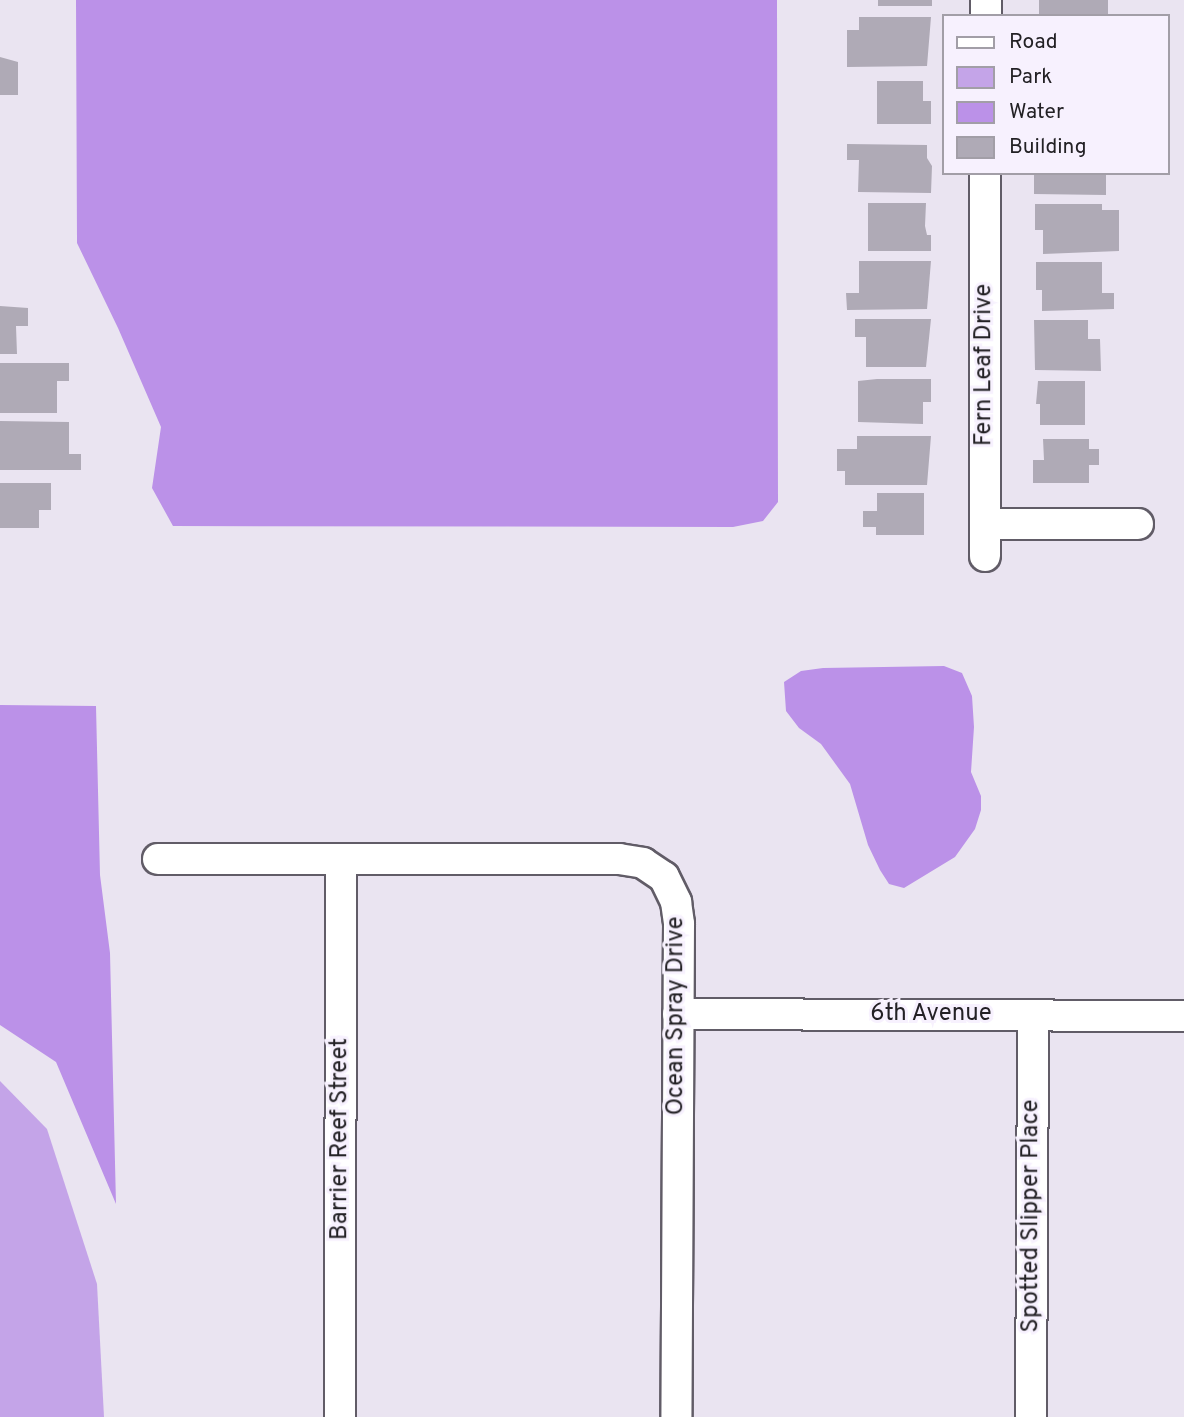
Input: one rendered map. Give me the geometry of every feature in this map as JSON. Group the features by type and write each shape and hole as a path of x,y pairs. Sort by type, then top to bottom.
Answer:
{"street":[{"name":"Fern Leaf Drive","path":"985,175 985,556"},
{"path":"985,524 1138,524"},
{"name":"Ocean Spray Drive","path":"158,859 619,859 643,863 664,877 676,902 679,924 676,1417"},
{"name":"Barrier Reef Street","path":"340,1417 341,861"},
{"name":"6th Avenue","path":"678,1014 1184,1016"},
{"name":"Spotted Slipper Place","path":"1031,1417 1033,1016"}],"green space":[{"path":"0,1081 47,1129 97,1284 104,1417 0,1417"}],"water":[{"path":"76,0 777,0 778,502 763,521 733,527 173,526 152,488 161,427 77,243"},
{"path":"944,666 962,673 972,696 974,727 971,772 981,796 981,810 975,829 955,857 904,888 889,884 880,870 868,845 850,784 821,744 799,728 786,711 784,682 801,671 823,668"},
{"path":"0,705 96,706 100,875 110,953 116,1204 56,1062 0,1025"}],"building":[{"path":"878,0 932,0 932,6 878,6"},
{"path":"1039,0 1108,0 1108,14 1039,14"},
{"path":"859,17 931,17 927,66 847,67 847,30 859,30"},
{"path":"0,57 18,62 18,95 0,95"},
{"path":"877,81 923,81 923,101 931,101 931,124 877,124"},
{"path":"847,144 927,145 927,158 932,166 931,193 858,192 859,160 847,160"},
{"path":"1034,175 1106,175 1106,195 1034,194"},
{"path":"868,203 926,203 925,226 927,235 931,235 931,251 868,251"},
{"path":"1035,204 1102,204 1102,210 1119,210 1119,251 1043,254 1043,230 1035,230"},
{"path":"859,261 931,261 927,309 847,310 846,293 859,293"},
{"path":"1036,262 1102,262 1102,293 1114,293 1114,309 1042,311 1042,290 1036,290"},
{"path":"0,306 28,308 28,326 16,326 17,354 0,354"},
{"path":"855,319 931,319 926,367 866,367 866,337 855,337"},
{"path":"1034,320 1088,320 1088,339 1100,339 1101,371 1035,370"},
{"path":"0,363 69,363 69,381 57,381 57,413 0,413"},
{"path":"931,379 931,402 923,402 923,424 858,422 858,381"},
{"path":"1038,381 1085,381 1085,425 1040,425 1040,404 1036,404"},
{"path":"0,421 69,422 69,454 81,454 81,470 0,470"},
{"path":"857,436 931,436 927,485 845,485 845,471 837,471 837,449 857,449"},
{"path":"1043,439 1089,439 1089,449 1099,449 1099,465 1089,465 1089,483 1033,483 1033,460 1044,460"},
{"path":"0,483 51,483 51,510 39,510 39,528 0,528"},
{"path":"877,493 924,493 924,535 876,535 876,527 863,527 863,511 877,511"}]}
